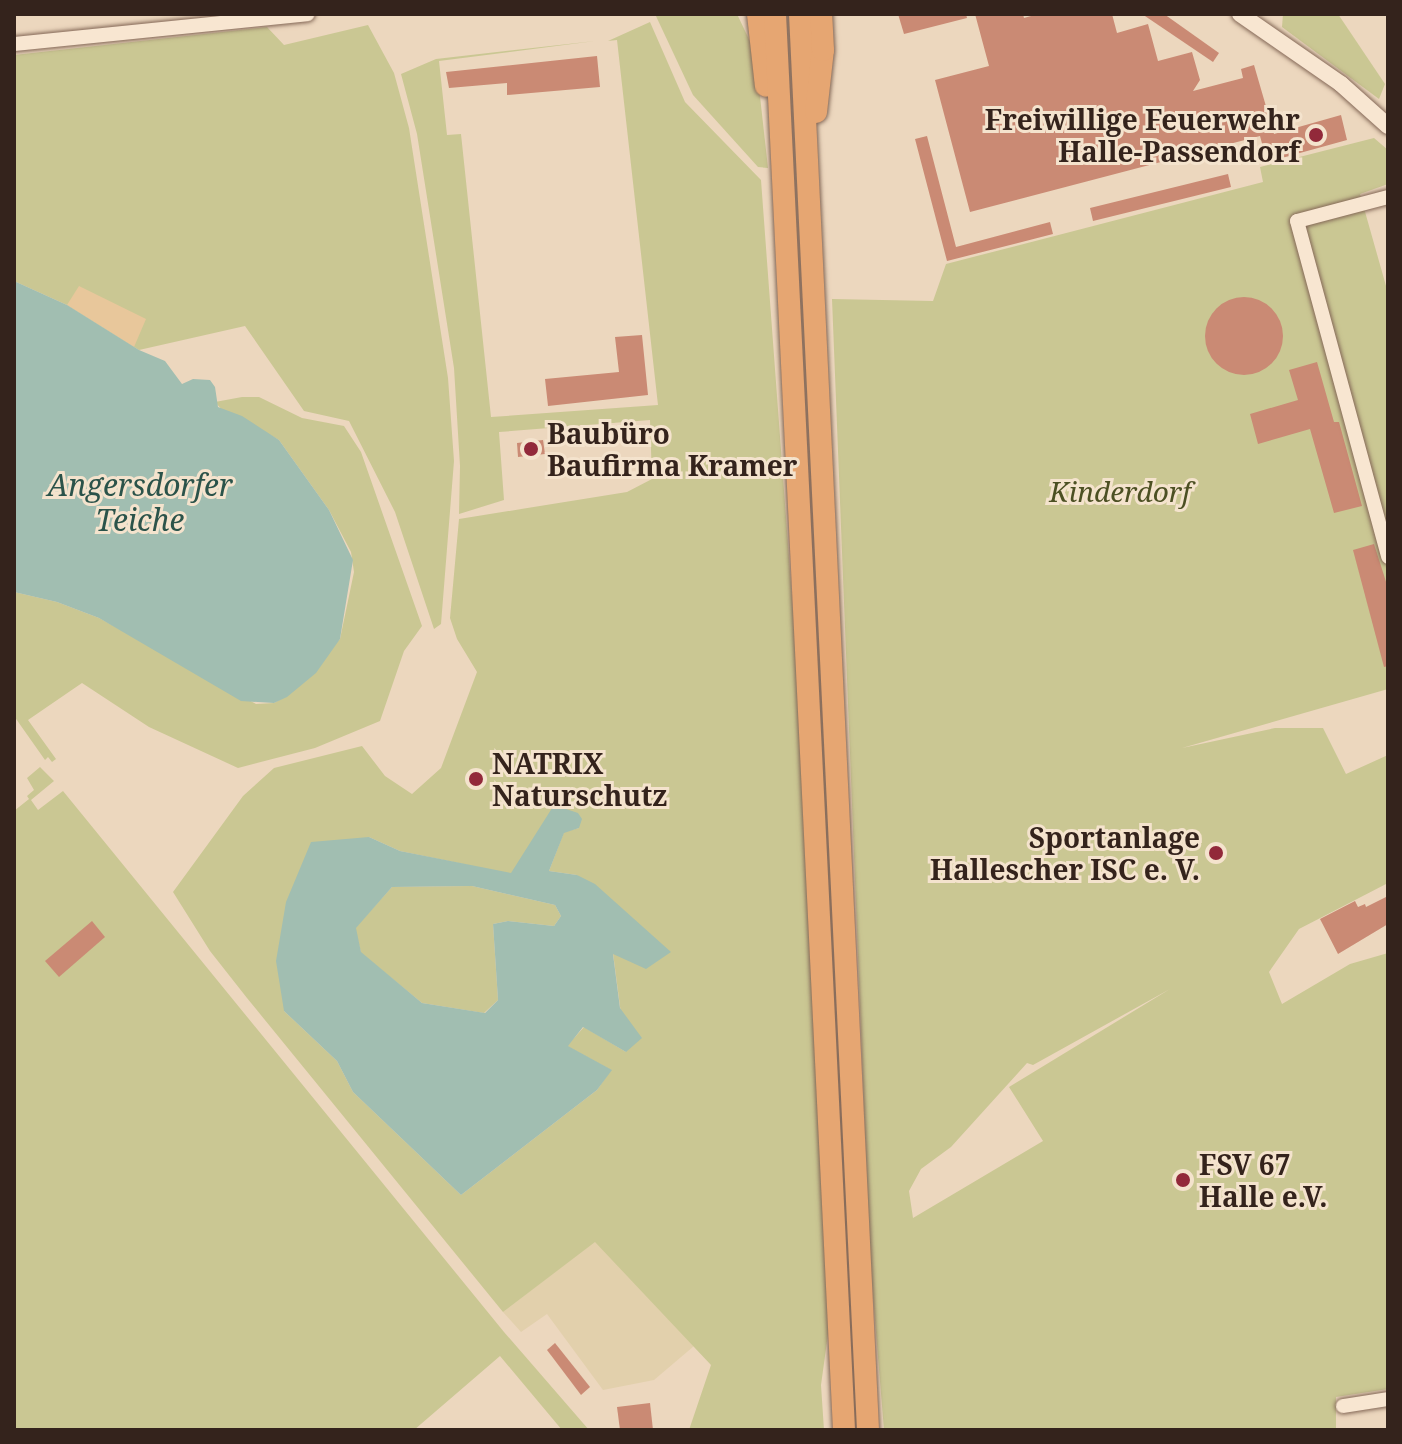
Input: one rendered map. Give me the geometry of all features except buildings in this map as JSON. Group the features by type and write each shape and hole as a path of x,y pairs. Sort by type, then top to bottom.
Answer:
{"highway":[{"path":"743,14 760,48"},
{"path":"758,14 760,48 781,161"},
{"path":"775,14 844,1430"},
{"path":"800,14 868,1430"},
{"path":"808,195 823,50 821,14"},
{"path":"823,50 837,14"}],"street":[{"path":"14,44 307,14"},
{"path":"1250,17 1341,84 1388,126"},
{"path":"1388,197 1297,221 1388,557"},
{"path":"1343,1406 1388,1399"}],"shaded area":[{"path":"595,1241 694,1346 654,1380 603,1390 547,1314 521,1332 503,1312"}],"green space":[{"path":"655,14 737,14 755,52 768,168 758,167 693,95"},
{"path":"1283,14 1338,14 1385,84 1379,99 1282,27"},
{"path":"650,22 685,102 761,180 793,612 812,952 829,1327 821,1385 824,1430 689,1430 711,1365 595,1242 503,1312 210,951 173,892 243,796 274,768 362,746 385,776 412,794 441,768 477,672 457,639 450,618 459,519 627,492 652,479 650,420 499,432 504,500 459,514 460,466 454,368 417,134 401,74 436,59 595,41 439,61 447,135 461,134 491,417 658,405 617,40 608,41","holes":["578,813 579,828 564,832 549,871 577,875 613,953 626,1052 584,1027 567,1046 611,1070 597,1090 461,1195 353,1092 337,1061 284,1011 369,837 400,851 511,874"]},
{"path":"368,25 394,73 409,128 448,378 454,461 441,624 434,629 395,512 349,421 304,411 245,326 139,350 67,305 14,281 14,55 267,27 284,45"},
{"name":"Kinderdorf","path":"1374,138 1388,150 1388,184 1360,194 1388,293 1388,689 1182,748 1275,728 1323,728 1346,774 1388,755 1388,883 1299,929 1269,972 1282,1004 1350,964 1388,953 1388,1389 1336,1397 1336,1430 884,1430 870,1259 832,299 933,301 946,264 1263,182 1260,167","holes":["1170,989 1009,1087 1043,1141 913,1218 909,1191 921,1169 951,1147 1027,1063 1033,1065"]},
{"path":"259,397 302,418 344,426 361,452 422,626 404,651 380,721 315,748 238,768 149,727 82,683 28,720 56,759 52,762 48,757 45,760 14,716 14,592 57,602 99,618 256,704 274,703 287,696 340,639 354,572 351,552 329,510 279,440 232,413 224,412 215,402"},
{"path":"40,767 54,781 31,800 38,810 63,791 504,1332 589,1430 562,1430 500,1356 414,1430 14,1430 14,811 29,799 27,796 34,790 27,778"},
{"path":"472,886 555,905 561,916 554,926 508,921 493,924 498,1000 484,1013 422,1003 361,953 355,928 392,887"}],"sand":[{"path":"79,286 146,319 134,347 67,305"}],"water":[{"name":"Angersdorfer Teiche","path":"14,281 67,305 139,350 165,361 182,384 193,379 210,380 215,387 218,407 242,416 279,440 329,510 353,560 340,639 316,673 287,697 274,703 241,701 99,618 57,602 14,592"},
{"path":"554,805 578,813 582,819 579,828 564,833 549,871 577,875 595,884 671,952 646,969 613,954 620,1008 642,1038 626,1052 583,1027 568,1046 612,1070 597,1090 461,1195 353,1092 337,1061 284,1011 276,961 286,902 311,842 369,837 400,851 511,873","holes":["472,886 555,905 561,916 554,926 508,921 493,924 498,1000 485,1013 422,1003 361,952 356,928 392,887"]}],"place":[{"name":"Freiwillige Feuerwehr Halle-Passendorf","path":"1316,135"},
{"name":"Baubüro Baufirma Kramer","path":"531,449"},
{"name":"NATRIX Naturschutz","path":"476,779"},
{"name":"Sportanlage Hallescher ISC e. V.","path":"1216,853"},
{"name":"FSV 67 Halle e.V.","path":"1183,1180"}]}
